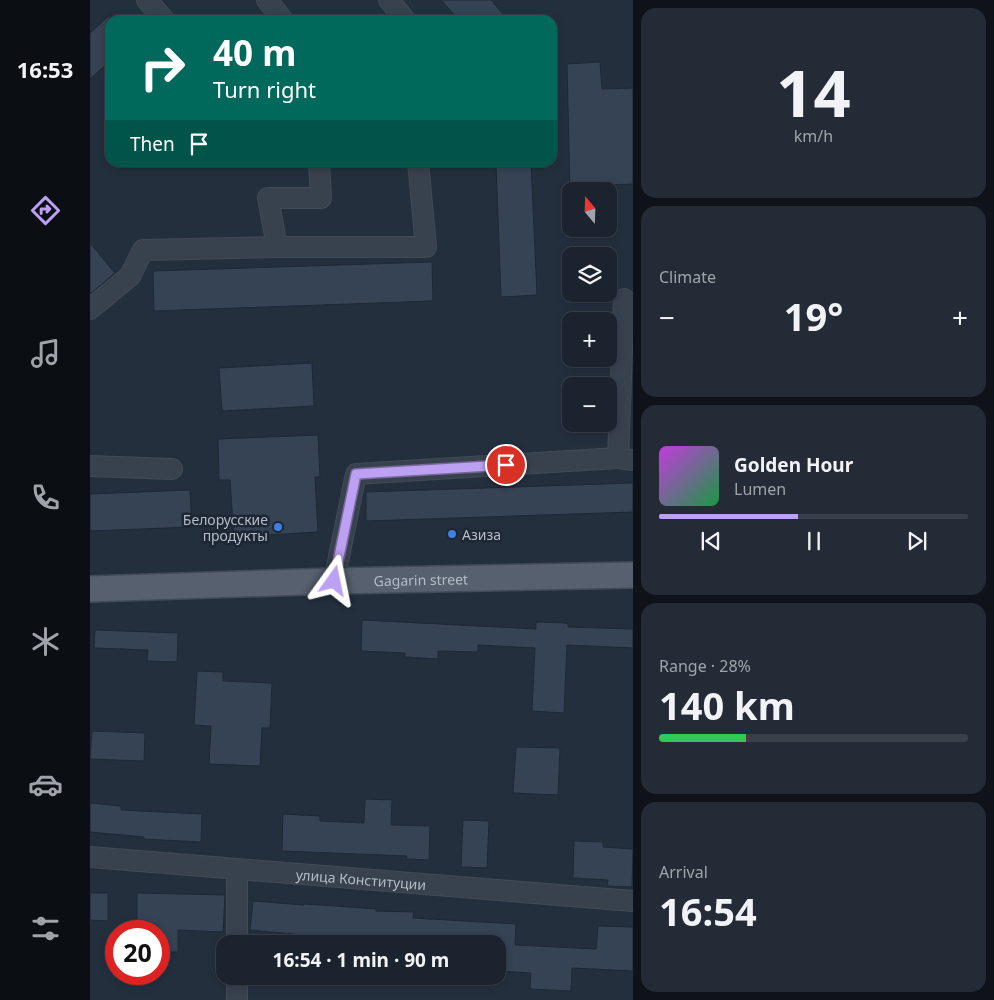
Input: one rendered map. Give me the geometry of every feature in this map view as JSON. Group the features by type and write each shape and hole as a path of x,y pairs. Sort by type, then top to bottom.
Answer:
{"main road":[{"name":"Gagarin street","path":"90,588 633,575"}],"street":[{"path":"147,0 160,15"},
{"path":"267,0 279,15"},
{"path":"389,0 401,15"},
{"path":"277,247 268,198 321,198 320,167"},
{"path":"90,309 130,276 143,250 277,247 426,247 418,167"},
{"path":"334,581 356,474 625,459 624,299"},
{"path":"90,466 172,469"},
{"name":"улица Конституции","path":"90,857 633,901"},
{"path":"237,869 237,935"},
{"path":"236,1000 237,985"}],"building":[{"path":"441,0 491,0 504,15 454,15"},
{"path":"105,20 105,66 90,79 90,33"},
{"path":"600,62 602,89 633,88 633,184 618,185 618,182 570,182 567,64"},
{"path":"496,167 531,167 537,295 501,297"},
{"path":"90,243 115,273 90,294"},
{"path":"432,262 433,301 154,311 153,271"},
{"path":"312,363 314,406 222,411 219,368"},
{"path":"318,435 320,477 315,477 318,532 234,537 230,480 219,480 218,439"},
{"path":"633,483 633,512 366,521 366,492"},
{"path":"190,490 192,527 90,531 90,494"},
{"path":"362,620 536,629 536,622 568,623 568,627 633,629 633,648 567,645 564,713 532,711 535,648 478,645 478,652 438,651 438,659 405,657 405,653 361,651"},
{"path":"95,630 178,633 177,662 147,661 148,650 94,648"},
{"path":"197,671 223,672 223,681 272,683 270,728 262,728 260,766 209,764 211,726 194,725"},
{"path":"92,731 145,733 144,761 90,759"},
{"path":"516,747 560,748 558,795 513,793"},
{"path":"365,799 392,800 391,825 430,826 429,860 406,859 407,856 282,851 283,814 320,816 320,821 364,823"},
{"path":"90,803 121,806 121,810 202,814 201,842 144,839 144,837 90,832"},
{"path":"463,820 489,821 487,868 461,867"},
{"path":"574,841 603,842 603,847 633,849 632,887 607,886 608,880 573,878"},
{"path":"90,893 108,893 108,920 90,920"},
{"path":"137,893 225,895 223,932 178,930 178,952 170,952 170,920 137,920"},
{"path":"253,901 376,909 376,911 414,912 413,918 516,924 515,945 596,949 598,926 633,927 633,971 572,968 571,991 530,989 531,973 506,971 506,935 303,935 250,930"}],"place":[{"name":"Белорусские продукты","path":"278,527"},
{"name":"Азиза","path":"452,534"}],"route":[{"path":"334,581 356,474 506,465"}]}
